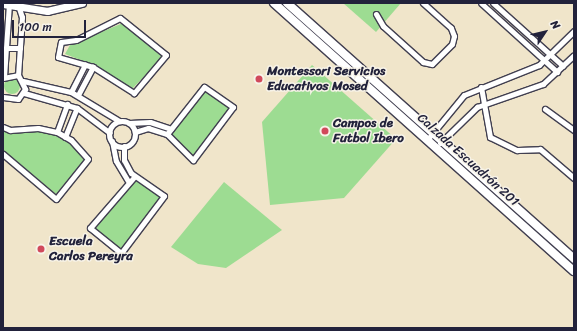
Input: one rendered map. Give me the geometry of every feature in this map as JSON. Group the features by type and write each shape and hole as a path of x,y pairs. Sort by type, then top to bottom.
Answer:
{"main road":[{"name":"Calzada Escuadrón 201","path":"274,3 574,271"},
{"name":"Calzada Escuadrón 201","path":"287,3 574,259"}],"street":[{"path":"48,3 48,11"},
{"path":"18,75 3,77 6,48 7,4 48,11 82,3"},
{"path":"376,14 383,26 423,62 432,64 452,44 454,36 451,28 423,3"},
{"path":"481,3 558,72"},
{"path":"493,3 563,66"},
{"path":"18,5 22,17 18,75 23,81 24,93"},
{"path":"120,18 166,55 134,93 93,67 58,57 61,42 76,40 120,18"},
{"path":"427,140 432,131 464,95 545,61 574,31"},
{"path":"6,48 20,48"},
{"path":"436,148 470,112 485,104 543,84 558,72 574,55"},
{"path":"71,92 85,64"},
{"path":"78,95 93,67"},
{"path":"23,81 71,92 119,121 129,123 150,122 171,129"},
{"path":"135,132 148,128 167,134 193,160 233,107 204,87 167,134"},
{"path":"481,87 490,137 517,150 540,149 574,178"},
{"path":"3,97 14,100 24,93 77,108 110,133 116,161 128,181"},
{"path":"57,132 67,104"},
{"path":"65,137 77,108"},
{"path":"545,109 573,127"},
{"path":"110,133 119,121"},
{"path":"148,128 150,122"},
{"path":"124,146 133,140 135,132 129,123"},
{"path":"3,127 10,130 38,128 57,132 65,137 88,159 56,199 3,154"},
{"path":"112,141 124,146"},
{"path":"124,146 124,160 134,177 164,196 121,253 90,228 128,181 134,177"},
{"path":"116,161 124,160"}],"green space":[{"path":"343,3 401,3 376,32"},
{"path":"123,23 163,57 132,89 96,66 65,54 70,45"},
{"name":"Campos de Futbol Ibero","path":"312,65 396,139 344,198 270,205 262,122"},
{"path":"12,78 18,80 20,86 18,92 12,94 6,92 4,86 6,80"},
{"path":"206,90 230,109 194,156 170,133"},
{"path":"3,130 11,134 38,130 55,134 69,142 84,160 56,194 3,150"},
{"path":"137,181 161,197 120,250 94,228 128,184"},
{"path":"224,182 282,230 226,268 198,264 171,247"}],"place":[{"name":"Montessori Servicios Educativos Mosed","path":"259,79"},
{"name":"Campos de Futbol Ibero","path":"325,131"},
{"name":"Escuela Carlos Pereyra","path":"41,249"}]}
